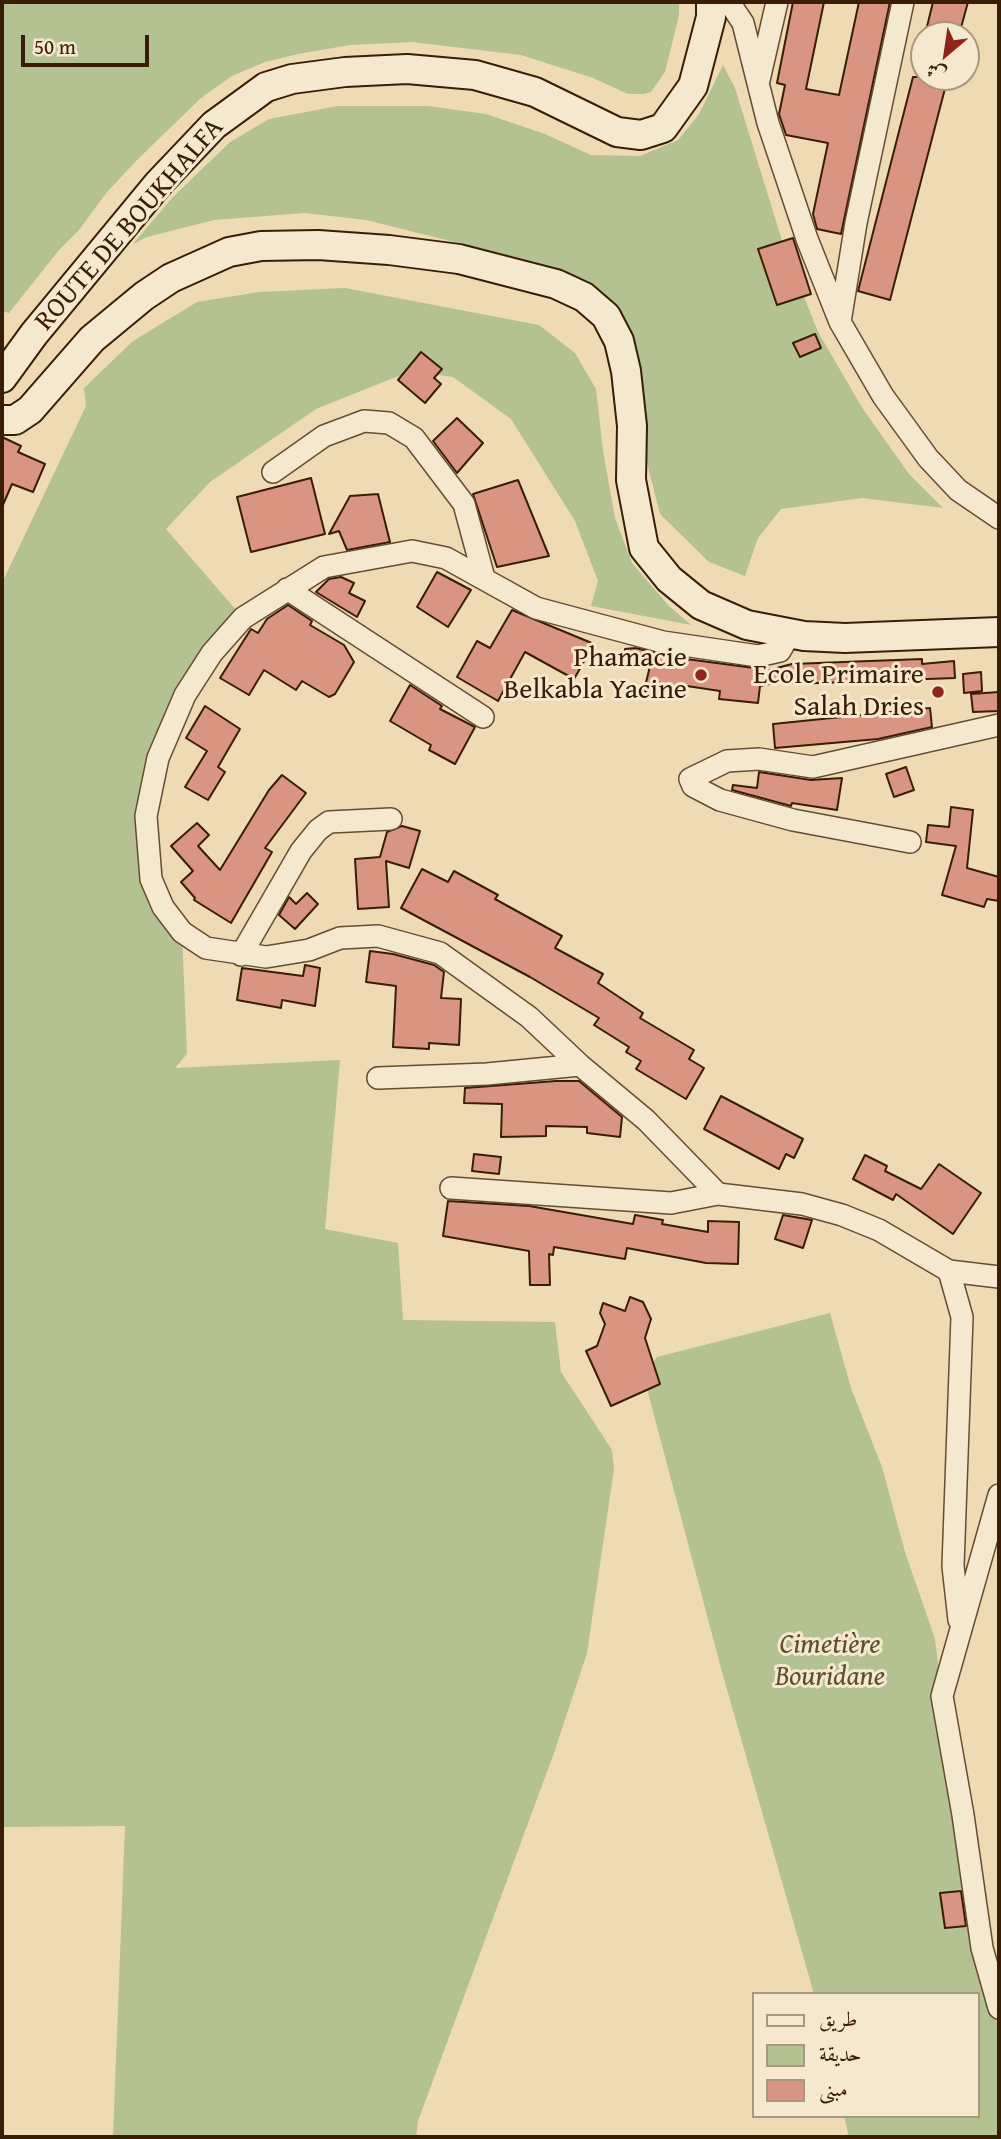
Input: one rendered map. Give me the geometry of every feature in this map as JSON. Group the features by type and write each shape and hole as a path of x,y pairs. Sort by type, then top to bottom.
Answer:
{"main road":[{"name":"ROUTE DE BOUKHALFA","path":"2,377 127,219 178,162 214,125 267,87 292,79 345,72 407,69 475,75 536,92 617,132 641,135 663,128 693,86 711,17 711,2"},
{"name":"ROUTE DE BOUKHALFA","path":"2,420 15,420 30,410 92,339 144,296 171,278 229,252 261,246 290,245 378,248 458,259 556,284 584,297 606,316 620,341 632,426 631,480 644,548 669,579 701,605 747,625 790,634 845,638 999,632"}],"street":[{"path":"729,2 743,23 758,82 807,239 840,322 883,396 928,458 958,490 999,518"},
{"path":"758,82 778,2"},
{"path":"840,322 856,223 903,2"},
{"path":"273,472 324,436 363,421 389,423 414,438 464,504 484,578"},
{"path":"718,1194 646,1119 580,1065 529,1017 440,953 378,936 340,938 309,950 266,957 206,948 183,932 163,907 151,879 146,816 158,758 186,695 212,653 243,618 324,567 412,551 446,558 536,608 663,642 758,656 780,651 790,634"},
{"path":"287,589 483,717"},
{"path":"909,842 793,820 720,800 693,786 690,779 727,761 759,759 813,767 999,725"},
{"path":"241,955 301,851 318,830 329,822 391,819"},
{"path":"378,1078 487,1074 580,1065"},
{"path":"451,1188 671,1203 718,1194 802,1204 842,1215 879,1230 949,1270 999,1277"},
{"path":"949,1270 962,1317 953,1566 960,1632"},
{"path":"999,1495 942,1696 982,1948 999,2008"}],"green space":[{"path":"2,2 679,2 679,15 665,72 651,92 644,94 628,94 593,78 521,55 412,42 350,45 298,54 265,62 232,76 201,98 138,159 107,192 79,230 59,250 9,313 2,311"},
{"path":"723,65 735,88 784,247 818,332 863,409 909,474 943,508 862,498 781,509 758,538 745,576 709,562 660,514 647,463 638,355 623,325 578,280 555,267 366,220 305,213 214,220 147,237 133,244 172,198 230,142 269,119 338,106 428,106 486,114 545,134 591,155 640,156 678,140 699,114"},
{"path":"345,288 539,325 575,353 596,389 603,451 615,518 632,563 669,606 691,625 591,606 598,581 575,521 511,419 453,377 411,371 316,409 210,482 166,529 243,618 158,758 147,849 182,932 187,1054 175,1068 340,1060 325,1229 398,1243 403,1320 555,1322 561,1372 612,1450 614,1469 587,1653 554,1753 418,2121 416,2137 113,2137 125,1826 2,1827 2,583 86,406 84,388 133,341 197,302 259,292"},
{"name":"Cimetière Bouridane","path":"830,1313 851,1388 882,1467 905,1552 935,1639 942,1696 999,2008 999,2137 849,2137 844,2118 980,2118 980,1992 813,1992 722,1672 646,1385 648,1370 657,1357"}],"building":[{"path":"793,2 824,2 806,89 839,95 859,2 890,2 841,234 817,229 813,214 828,143 786,135 779,114 785,85 777,83"},
{"path":"933,2 968,2 963,21 928,21"},
{"path":"910,89 910,91 944,91 890,300 858,291"},
{"path":"793,238 811,294 777,305 758,249"},
{"path":"815,334 821,348 800,357 793,343"},
{"path":"421,352 442,369 434,378 441,384 425,403 398,380"},
{"path":"457,418 483,443 457,473 433,441"},
{"path":"2,437 21,446 18,452 45,464 33,492 12,484 2,507"},
{"path":"311,478 325,534 251,552 237,497"},
{"path":"518,480 549,556 497,567 473,494"},
{"path":"378,494 390,542 347,550 339,531 329,534 350,496"},
{"path":"437,572 471,590 448,627 417,607"},
{"path":"341,577 354,583 349,593 365,601 357,617 316,592 329,579"},
{"path":"288,605 312,621 310,625 344,645 354,662 335,694 329,697 302,681 296,690 264,670 249,695 220,678 251,629 258,633 267,619"},
{"path":"512,610 594,644 574,679 525,652 498,701 457,677 477,641 490,648"},
{"path":"635,648 686,659 762,669 761,672 792,664 922,659 922,664 954,661 955,678 793,684 793,679 760,686 758,703 719,699 720,691 680,685 677,698 644,691 650,666 627,668 625,649"},
{"path":"981,672 982,691 964,693 963,674"},
{"path":"410,685 442,706 440,709 475,727 455,764 429,750 431,745 390,721"},
{"path":"999,692 999,711 973,712 971,694"},
{"path":"205,706 240,729 218,767 225,772 208,800 185,787 207,751 186,738"},
{"path":"930,708 932,727 878,739 775,748 773,724"},
{"path":"906,767 914,790 894,797 886,774"},
{"path":"759,772 811,780 842,778 837,810 792,803 791,806 732,790 733,785 757,788"},
{"path":"282,775 306,793 265,848 272,852 231,923 194,900 181,882 193,871 171,846 197,823 209,835 198,846 220,870 269,790"},
{"path":"951,807 973,810 967,868 999,877 999,901 987,899 984,907 942,895 956,846 926,842 928,825 949,827"},
{"path":"402,826 420,831 409,868 386,861 389,907 358,909 355,859 380,857 387,832"},
{"path":"422,869 448,882 454,871 498,895 495,899 562,936 555,948 603,974 598,983 643,1013 640,1018 694,1050 689,1059 704,1068 686,1099 636,1069 641,1061 626,1052 629,1047 594,1025 599,1018 530,977 401,908"},
{"path":"307,893 318,904 295,929 279,915 289,897 296,904"},
{"path":"370,951 434,965 444,972 441,998 461,999 459,1045 429,1043 429,1049 393,1047 396,986 366,982"},
{"path":"305,965 320,968 315,1006 282,1000 281,1008 237,1000 242,968 303,976"},
{"path":"579,1081 622,1117 620,1137 587,1133 587,1127 546,1126 546,1136 501,1137 502,1104 464,1103 465,1088"},
{"path":"721,1096 803,1139 794,1158 786,1154 779,1169 704,1129"},
{"path":"474,1154 501,1157 499,1174 472,1171"},
{"path":"865,1155 887,1166 885,1171 921,1189 939,1164 981,1193 953,1234 896,1194 893,1200 853,1179"},
{"path":"448,1201 529,1206 633,1224 635,1215 663,1220 662,1224 708,1232 708,1221 739,1222 738,1264 706,1263 627,1248 625,1259 554,1247 553,1255 549,1254 550,1285 530,1285 529,1251 443,1236"},
{"path":"783,1215 812,1220 803,1248 775,1239"},
{"path":"630,1297 643,1302 651,1319 645,1338 660,1384 611,1406 586,1351 597,1346 605,1324 600,1313 603,1303 625,1311"},
{"path":"961,1891 966,1926 945,1928 940,1893"}],"place":[{"name":"Phamacie Belkabla Yacine","path":"701,675"},
{"name":"Ecole Primaire Salah Dries","path":"938,692"}]}
